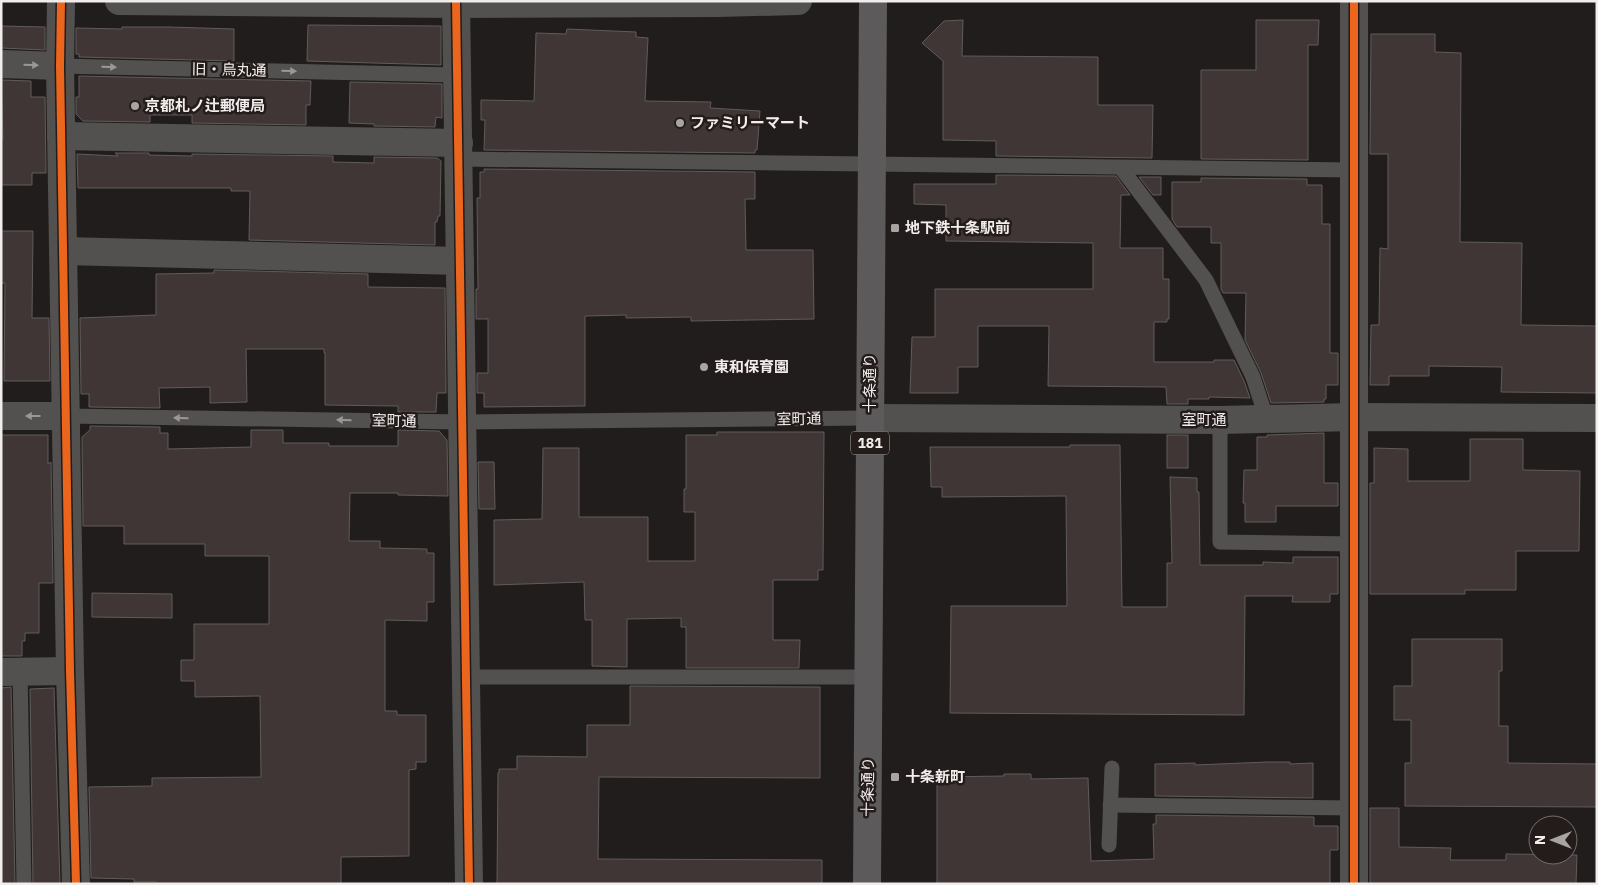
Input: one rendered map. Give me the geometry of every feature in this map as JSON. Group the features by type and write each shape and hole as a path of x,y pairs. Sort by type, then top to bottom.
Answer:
{"main road":[{"name":"十条通り","path":"867,884 873,1"}],"street":[{"path":"61,1 60,66 70,671 76,884"},
{"path":"119,1 719,4 798,1"},
{"path":"1354,1 1354,884"},
{"path":"456,2 469,884"},
{"name":"旧・烏丸通","path":"1,64 60,66"},
{"path":"61,136 459,151"},
{"path":"63,251 460,261"},
{"name":"室町通","path":"1,416 66,416"},
{"name":"室町通","path":"870,418 1220,420 1354,417 1597,418"},
{"path":"11,672 70,671"}],"lane":[{"name":"旧・烏丸通","path":"60,66 457,75"},
{"path":"459,151 872,164 1354,170"},
{"path":"1121,168 1206,280 1253,377 1268,420"},
{"name":"室町通","path":"66,416 462,422 870,418"},
{"path":"1220,420 1220,542 1354,544"},
{"path":"11,672 24,884"},
{"path":"466,677 869,677"},
{"path":"1109,845 1112,768"},
{"path":"1110,805 1354,808"}],"building":[{"path":"963,20 962,56 1098,57 1098,105 1153,105 1152,158 996,156 996,141 943,140 943,61 922,43 944,21"},
{"path":"1256,20 1319,20 1318,45 1308,45 1308,160 1201,159 1201,70 1256,70"},
{"path":"308,25 441,26 441,65 307,61"},
{"path":"1,26 45,27 45,50 1,48"},
{"path":"122,27 234,29 234,61 79,57 79,54 76,54 76,28 122,29"},
{"path":"567,29 636,32 636,37 648,38 645,101 711,102 710,108 760,111 757,150 755,150 755,153 484,150 485,120 481,120 481,100 534,101 536,33 566,34"},
{"path":"1371,34 1435,34 1435,52 1461,53 1460,242 1522,243 1521,325 1597,326 1597,393 1501,392 1502,367 1429,366 1429,376 1389,376 1389,385 1370,385 1371,325 1379,325 1380,248 1388,249 1388,154 1370,154"},
{"path":"79,76 311,81 310,105 306,105 306,125 192,123 192,115 150,115 150,122 83,121 76,114 76,97 79,97"},
{"path":"1,80 31,81 31,97 45,97 46,173 32,173 32,185 1,185 1,140 3,140"},
{"path":"350,82 442,84 442,118 436,117 435,127 374,126 374,124 349,123"},
{"path":"115,153 192,156 192,154 333,156 333,162 374,163 374,157 437,158 441,161 440,216 438,216 437,222 435,222 435,245 249,240 250,191 231,191 231,188 78,188 77,154 118,156"},
{"path":"484,169 755,172 755,199 745,199 746,250 813,250 814,319 691,321 691,317 626,318 626,315 585,316 585,406 484,407 484,393 477,393 477,373 488,373 488,319 476,319 476,289 478,289 477,198 480,198 480,172 484,172"},
{"path":"996,175 1116,176 1130,195 1121,195 1120,248 1163,248 1163,279 1169,279 1169,319 1167,319 1167,322 1154,322 1154,362 1234,360 1250,398 1209,397 1209,399 1188,399 1188,404 1167,404 1166,387 1048,386 1049,326 978,326 978,367 958,367 958,393 910,393 912,337 935,337 935,289 1093,289 1093,243 946,241 946,205 914,204 914,184 996,184"},
{"path":"1139,177 1161,177 1161,195 1153,195"},
{"path":"1201,178 1307,179 1307,185 1322,185 1322,224 1330,224 1330,353 1338,353 1338,385 1326,385 1326,399 1324,399 1324,402 1271,403 1261,373 1245,340 1246,293 1223,293 1221,289 1221,243 1211,243 1211,227 1177,227 1172,219 1172,182 1201,182"},
{"path":"1,231 33,231 32,318 49,318 50,381 4,381 5,283 1,283"},
{"path":"214,270 368,274 368,287 445,288 446,393 437,393 436,412 398,412 398,406 325,405 324,349 246,349 247,402 210,403 210,387 159,388 160,408 89,407 89,394 81,394 80,318 156,315 156,274 214,273"},
{"path":"90,426 160,427 160,433 168,433 168,449 251,447 251,430 283,430 283,443 329,443 329,446 398,446 398,430 439,431 447,440 448,496 350,493 349,541 380,541 380,548 427,549 427,553 434,553 434,602 427,602 427,621 385,620 385,711 397,711 397,715 426,715 426,762 416,762 416,769 409,770 409,856 341,857 341,884 156,884 156,882 134,882 134,879 91,878 89,787 152,786 152,778 261,777 260,696 195,697 195,681 181,681 181,660 194,660 194,624 269,624 269,556 205,556 205,544 124,544 124,526 83,526 82,437 90,430"},
{"path":"717,432 824,432 823,570 818,570 818,580 773,580 773,640 800,640 799,668 686,668 686,627 681,627 681,618 627,619 627,667 592,666 592,620 585,620 584,582 494,585 494,520 542,519 543,448 579,448 579,517 648,517 648,561 695,561 695,512 684,512 686,435 717,435"},
{"path":"1324,433 1324,483 1338,483 1338,506 1276,506 1276,522 1245,522 1245,503 1243,503 1244,470 1257,470 1257,437"},
{"path":"1,435 48,435 48,464 51,462 53,583 39,583 39,633 25,633 25,641 22,641 22,656 1,656"},
{"path":"1167,435 1188,435 1188,468 1167,468"},
{"path":"1470,439 1523,439 1523,470 1580,471 1579,551 1516,551 1516,590 1465,590 1465,594 1370,594 1370,483 1374,483 1374,448 1408,449 1408,481 1470,481"},
{"path":"1070,445 1120,445 1122,607 1167,607 1167,563 1172,563 1170,477 1197,478 1197,492 1199,492 1200,565 1263,565 1263,562 1293,563 1293,557 1338,557 1338,594 1330,594 1330,602 1292,602 1293,596 1245,596 1244,715 950,713 951,606 1067,606 1066,496 942,497 942,487 931,487 930,447 1070,447"},
{"path":"478,462 494,462 495,509 479,509"},
{"path":"92,593 172,594 172,618 92,617"},
{"path":"1412,639 1502,639 1502,671 1499,671 1499,726 1508,726 1508,763 1597,764 1597,807 1405,806 1405,763 1411,763 1411,720 1394,720 1394,686 1412,686"},
{"path":"630,686 820,687 820,778 599,777 598,859 822,860 822,884 497,884 499,769 517,769 517,756 587,757 587,725 630,725"},
{"path":"11,687 15,884 1,884 1,688"},
{"path":"54,688 60,884 33,884 30,689"},
{"path":"1267,762 1313,763 1313,798 1155,796 1155,764 1195,763 1195,765"},
{"path":"1004,774 1031,774 1031,779 1088,778 1091,861 1154,859 1153,824 1156,824 1156,815 1314,817 1314,826 1338,826 1338,850 1330,850 1330,884 937,884 937,777 1004,776"},
{"path":"1370,808 1399,808 1399,847 1451,848 1450,860 1506,860 1506,854 1528,854 1528,865 1577,865 1576,884 1370,884"}],"cycle path":[{"path":"61,1 60,66 70,671 76,884"},
{"path":"456,1 469,884"},
{"path":"1354,1 1354,884"}],"place":[{"name":"京都札ノ辻郵便局","path":"135,106"},
{"name":"ファミリーマート","path":"680,123"},
{"name":"地下鉄十条駅前","path":"895,228"},
{"name":"東和保育園","path":"704,367"},
{"name":"十条新町","path":"895,777"}]}
